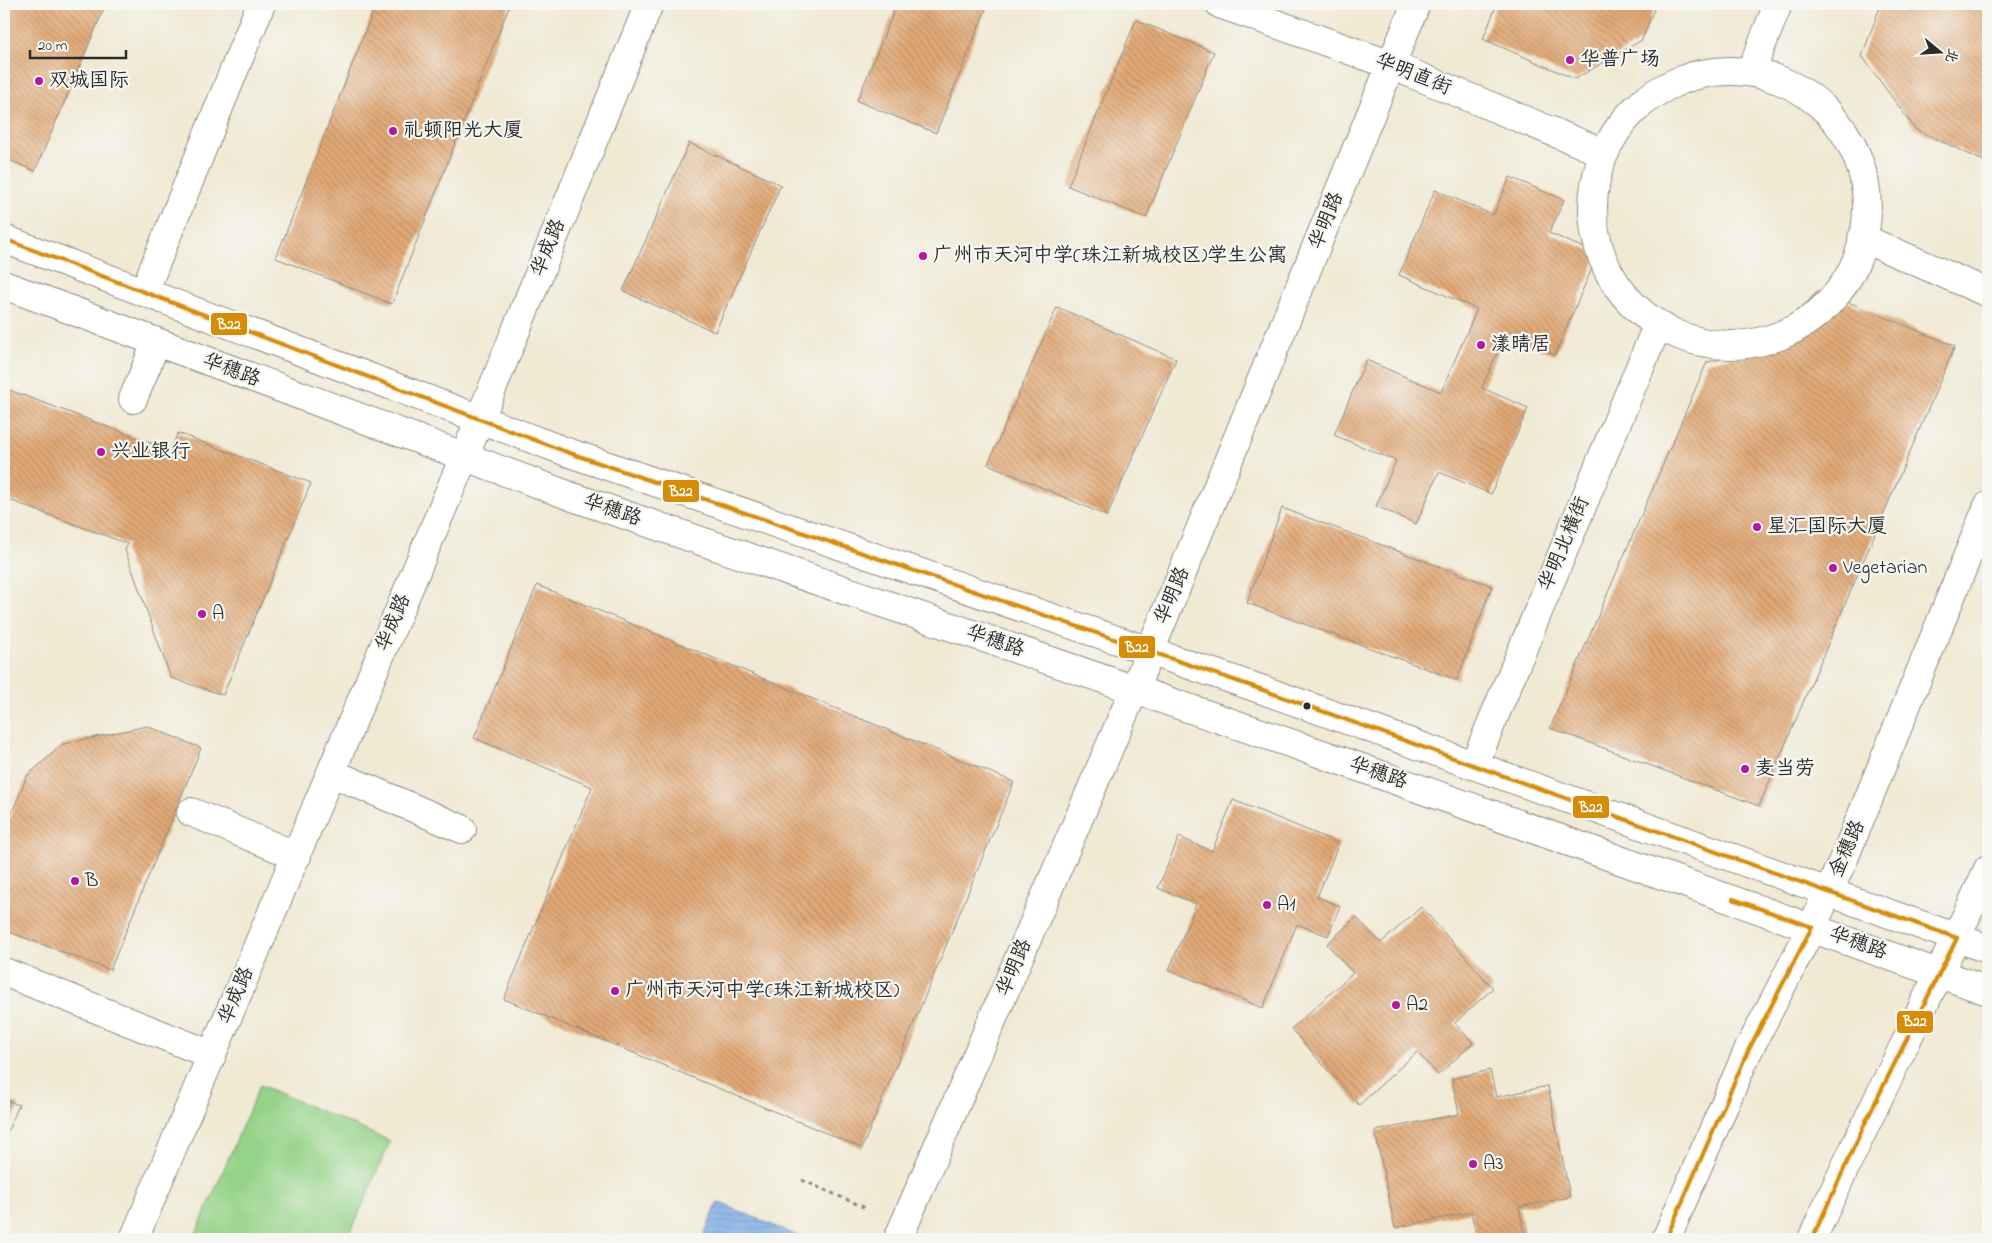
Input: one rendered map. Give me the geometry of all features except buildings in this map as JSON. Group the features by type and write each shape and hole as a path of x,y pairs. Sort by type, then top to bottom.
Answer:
{"street":[{"path":"144,292 261,4"},
{"name":"华成路","path":"134,1239 464,458 649,4"},
{"name":"华明直街","path":"1220,4 1391,65 1604,153"},
{"name":"华明路","path":"898,1239 1150,652 1416,4"},
{"path":"1751,72 1778,4"},
{"path":"1713,71 1751,72 1759,73 1803,91 1838,122 1860,163 1868,210 1859,256 1837,294 1805,324 1764,342 1721,346 1678,337 1640,314 1612,280 1596,239 1593,195 1604,153 1630,113 1668,85 1713,71"},
{"path":"1862,238 1988,293"},
{"name":"华穗路","path":"4,239 703,500 1150,652 1474,765 1988,949"},
{"name":"华穗路","path":"4,285 464,458 1812,927 1988,992"},
{"name":"华明北橫街","path":"1474,765 1658,324"},
{"path":"133,399 156,343"},
{"name":"金穗路","path":"1666,1239 1747,1053 1829,892 1879,777 1988,506"},
{"path":"332,773 462,829"},
{"path":"191,812 297,856"},
{"path":"1812,1239 1878,1097 1940,974 1988,869"},
{"path":"4,972 212,1055"}],"path":[{"path":"802,1180 866,1208"}],"green space":[{"path":"260,1085 390,1141 348,1239 203,1239 195,1236"}],"water":[{"path":"718,1202 805,1239 702,1239"}],"transit line":[{"name":"B22","path":"4,239 564,451 1263,690 1957,938 1866,1121 1812,1239"},
{"name":"B22","path":"1666,1239 1747,1053 1812,927 1733,899"}],"place":[{"name":"华普广场","path":"1570,60"},
{"name":"双城国际","path":"39,81"},
{"name":"礼顿阳光大厦","path":"393,131"},
{"name":"广州市天河中学(珠江新城校区)学生公寓","path":"923,256"},
{"name":"漾晴居","path":"1481,345"},
{"name":"兴业银行","path":"101,452"},
{"name":"星汇国际大厦","path":"1757,527"},
{"name":"Vegetarian","path":"1833,568"},
{"name":"A","path":"202,614"},
{"name":"麦当劳","path":"1745,769"},
{"name":"B","path":"75,881"},
{"name":"A1","path":"1267,905"},
{"name":"广州市天河中学(珠江新城校区)","path":"615,991"},
{"name":"A2","path":"1396,1005"},
{"name":"A3","path":"1473,1164"}]}
